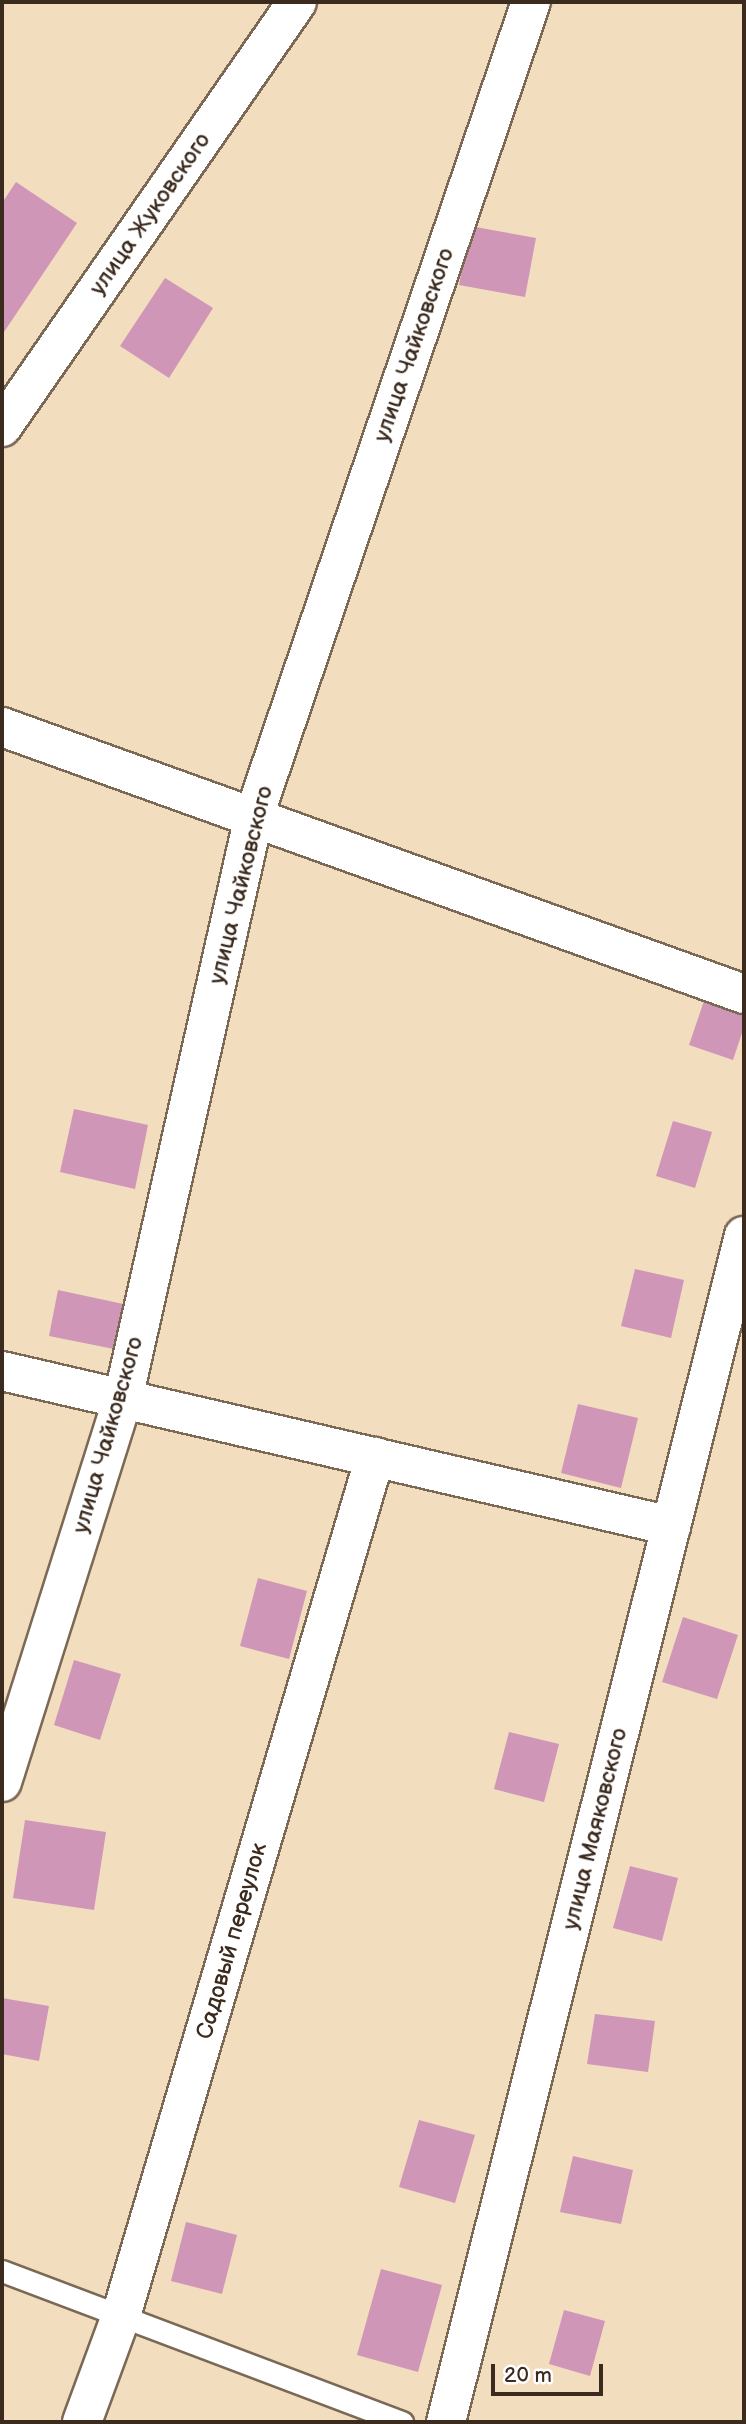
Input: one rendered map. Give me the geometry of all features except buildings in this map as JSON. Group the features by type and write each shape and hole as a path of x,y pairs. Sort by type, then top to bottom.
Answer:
{"street":[{"name":"улица Жуковского","path":"2,427 297,2"},
{"name":"улица Чайковского","path":"2,1782 123,1399 254,816 531,2"},
{"path":"2,727 744,994"},
{"name":"улица Маяковского","path":"446,2422 744,1236"},
{"path":"2,1371 671,1526"},
{"name":"Садовый переулок","path":"82,2422 121,2316 375,1457"}],"lane":[{"path":"2,2271 402,2422"}]}
